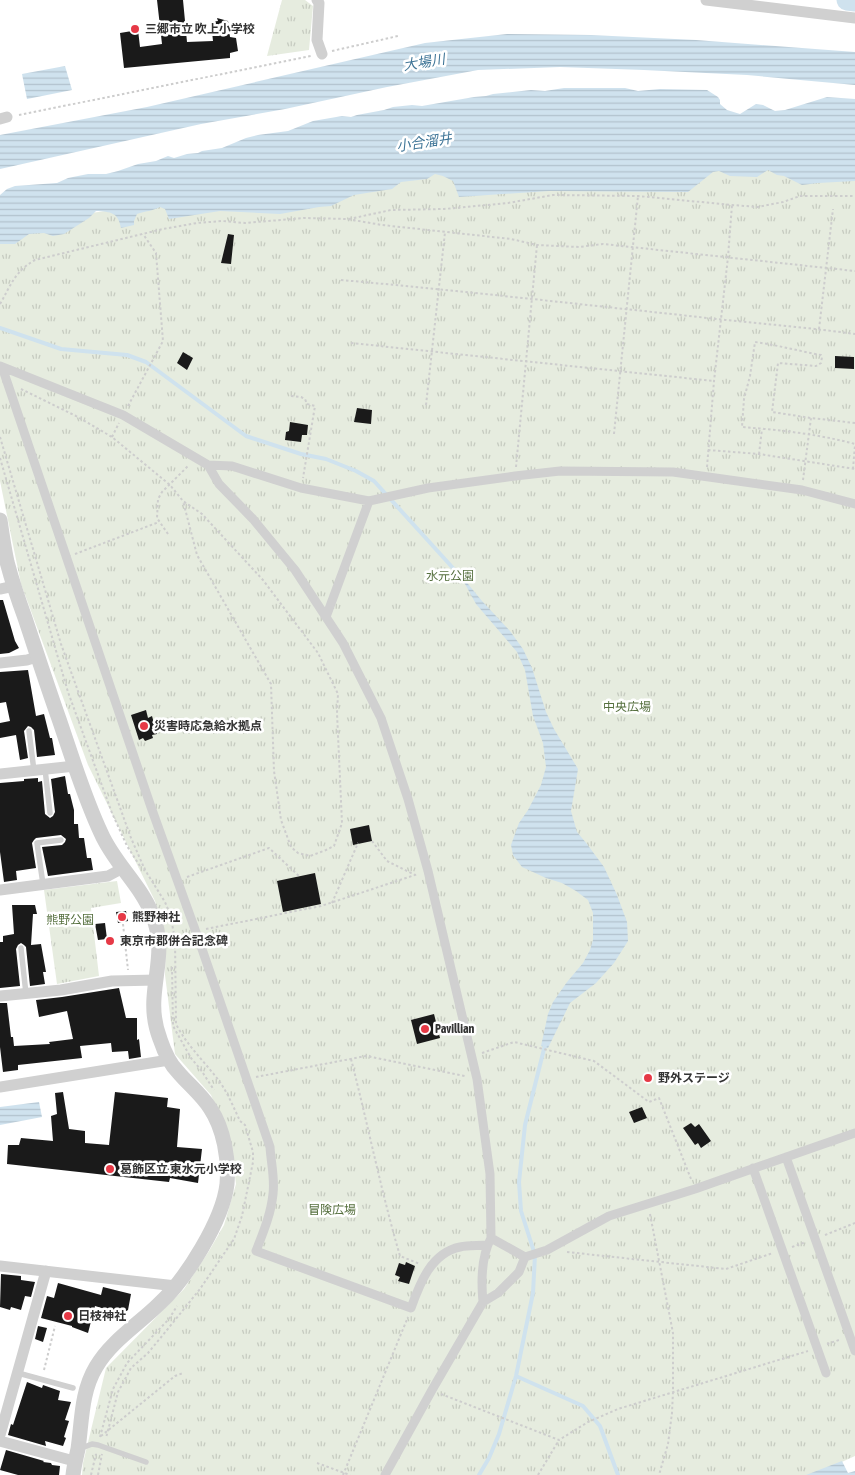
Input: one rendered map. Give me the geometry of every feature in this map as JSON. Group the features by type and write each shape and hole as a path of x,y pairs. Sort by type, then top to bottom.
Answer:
{"street":[{"path":"317,0 319,3 317,40 322,54"},
{"path":"706,0 855,18"},
{"path":"1,367 123,416 208,464 232,466 301,488 369,502 428,488 560,471 673,472 802,490 855,504"},
{"path":"1,367 270,1147 274,1180 273,1196 269,1215 256,1251 411,1308 429,1268 440,1256 450,1250 462,1246 489,1242 527,1256 544,1251 609,1216 695,1189 855,1133"},
{"path":"208,464 219,484 253,519 289,563 343,643 381,718 408,799 428,871 477,1079 490,1174 489,1242 481,1282 483,1302"},
{"path":"326,617 369,502"},
{"path":"0,520 7,560 7,587 37,657 75,766 109,849 147,902 157,927 160,947 153,1002 154,1021 169,1060 210,1108 217,1122 226,1153 227,1169 226,1192 217,1218 186,1274 161,1303 117,1342 98,1363 88,1380 84,1395 75,1462 0,1441"},
{"path":"0,663 37,657"},
{"path":"0,774 75,766"},
{"path":"0,890 108,876 123,868"},
{"path":"0,996 61,990 129,980 156,980"},
{"path":"0,1087 169,1060"},
{"path":"786,1157 855,1351"},
{"path":"753,1168 826,1373"},
{"path":"385,1475 483,1302 498,1293 519,1272 527,1256"},
{"path":"0,1266 176,1286"},
{"path":"0,1435 46,1271"}],"lane":[{"path":"29,732 50,813"},
{"path":"43,884 38,843 61,840"},
{"path":"21,948 26,994"},
{"path":"18,1372 73,1388"},
{"path":"75,1462 92,1444 146,1462"}],"path":[{"path":"3,118 322,54 398,36"},
{"path":"347,219 391,210 444,209 499,204 553,195 638,196 758,207 800,196 855,196"},
{"path":"614,434 638,196"},
{"path":"706,477 732,205"},
{"path":"818,329 833,209"},
{"path":"0,304 18,273 35,260 163,229 222,221 245,223 304,218 347,219 382,225 511,239 537,245 579,247 604,244 855,271"},
{"path":"426,405 445,232"},
{"path":"112,437 163,341 156,253 143,234"},
{"path":"515,476 537,245"},
{"path":"341,280 855,334"},
{"path":"708,450 760,454 854,469 855,445 835,439 742,427 744,399 750,376 755,342 780,345 801,352 821,355 822,357 821,363 816,366 778,363 772,412 855,423"},
{"path":"351,343 714,381"},
{"path":"8,385 18,387 76,416 112,437 170,485 183,501 202,514 263,580 318,653 338,694 337,713 342,823 334,846 318,854 310,856 298,853 291,847 285,833 281,820 274,770 270,684 197,555 183,501"},
{"path":"291,396 301,397 305,399 306,404 315,406 301,488"},
{"path":"802,490 811,418"},
{"path":"760,454 762,429"},
{"path":"0,436 61,644 131,838 145,870 165,902 170,914 176,939 176,1024 193,1050 217,1078 240,1121 245,1124 253,1152 246,1199 234,1239 200,1289 148,1352 131,1368 118,1392 107,1431 98,1475"},
{"path":"168,534 157,518 158,498 196,458"},
{"path":"66,558 159,522"},
{"path":"372,841 387,861 415,875"},
{"path":"332,903 358,844"},
{"path":"178,880 270,848 299,876"},
{"path":"196,931 321,906 428,871"},
{"path":"124,924 129,980"},
{"path":"472,1056 514,1042 594,1061 649,1102 659,1098 695,1189"},
{"path":"247,1078 366,1056 477,1079"},
{"path":"351,1059 386,1208 400,1256 429,1268"},
{"path":"648,1204 673,1333 673,1392 668,1444 659,1475"},
{"path":"544,1251 726,1269 855,1224"},
{"path":"344,1474 411,1308"},
{"path":"41,1379 55,1326"},
{"path":"538,1475 560,1440 603,1415 850,1337"},
{"path":"92,1444 175,1376 183,1373"},
{"path":"432,1390 560,1440"},
{"path":"317,1463 350,1475"}],"green space":[{"path":"282,0 305,0 313,6 309,50 267,56"},
{"name":"水元公園","path":"855,159 855,1456 813,1475 82,1475 83,1463 106,1368 184,1289 224,1225 236,1184 230,1139 211,1095 175,1054 165,975 166,937 155,901 88,765 21,584 0,481 0,226 351,176"},
{"name":"熊野公園","path":"117,881 121,903 91,908 99,976 57,984 44,890"}],"water":[{"name":"大場川","path":"507,34 591,35 696,40 855,52 855,85 747,75 644,70 560,67 478,70 201,124 0,169 0,135 147,107 425,43"},
{"path":"65,66 72,90 27,99 22,74"},
{"name":"小合溜井","path":"564,88 625,88 638,91 660,89 707,90 718,97 720,104 727,110 740,114 756,104 775,111 785,110 827,97 855,99 855,181 802,185 768,170 757,177 730,176 719,171 713,172 688,192 549,191 459,197 453,181 435,174 427,179 401,182 392,189 354,195 331,206 280,214 220,211 169,219 165,209 160,207 137,214 134,225 121,228 116,216 96,211 89,218 64,234 53,236 44,233 29,234 15,244 0,244 0,195 7,189 15,186 57,183 68,178 88,174 106,174 168,156 174,158 222,148 246,138 288,131 313,121 342,116 351,117 393,107 422,106 493,94"},
{"path":"459,573 510,631 523,649 532,668 546,712 578,769 571,811 577,832 604,867 627,922 628,941 614,963 596,983 570,1003 548,1048 541,1046 548,1014 553,1002 583,963 590,950 593,940 593,913 588,900 576,891 562,883 522,867 513,855 511,845 519,823 541,785 546,767 543,743 533,716 525,670 517,652 476,604"},
{"path":"39,1102 42,1117 0,1125 0,1107"},
{"path":"842,1461 848,1473 855,1471 855,1475 806,1475"}],"building":[{"path":"157,0 183,0 187,42 213,41 211,22 218,21 217,18 228,21 230,37 236,38 238,51 230,53 230,58 124,68 120,33 138,30 140,47 162,44"},
{"path":"228,234 234,235 231,264 221,263"},
{"path":"183,352 193,358 187,370 177,363"},
{"path":"835,356 854,357 854,369 835,368"},
{"path":"357,408 372,410 371,424 354,422"},
{"path":"290,422 308,425 307,435 302,435 301,442 285,440"},
{"path":"0,600 3,600 15,641 19,648 9,653 0,654"},
{"path":"28,670 36,716 44,714 50,738 52,738 55,755 37,757 34,730 28,726 24,731 28,758 20,760 16,735 0,738 0,723 10,721 6,702 0,703 0,672"},
{"name":"災害時応急給水拠点","path":"146,710 148,718 152,716 157,734 152,735 153,738 145,741 143,738 139,740 131,715"},
{"path":"65,776 68,794 70,794 74,810 74,824 78,824 79,838 84,838 87,858 91,858 93,870 48,876 42,847 62,845 66,839 61,835 36,838 32,843 36,868 16,871 17,880 4,882 0,852 0,783 38,778 38,782 42,781 45,814 50,818 55,812 51,779"},
{"path":"369,825 372,841 353,845 350,829"},
{"path":"315,873 321,904 283,912 277,881"},
{"path":"12,905 35,905 37,914 33,914 31,945 41,944 46,972 43,972 45,984 30,986 26,947 21,943 16,949 20,986 0,988 0,942 3,942 3,936 14,934"},
{"path":"126,911 128,921 118,923 116,912"},
{"path":"105,923 107,939 98,940 95,924"},
{"path":"119,988 126,1018 137,1018 137,1040 139,1039 141,1057 129,1059 128,1051 112,1052 111,1043 80,1046 82,1058 18,1065 18,1070 3,1072 0,1047 0,1003 7,1003 11,1037 13,1037 14,1046 50,1044 49,1042 73,1039 67,1011 39,1017 36,1000"},
{"name":"Pavillian","path":"434,1014 440,1038 417,1044 411,1020"},
{"path":"63,1092 69,1129 85,1131 85,1143 109,1145 115,1092 168,1098 167,1107 180,1109 177,1147 202,1149 198,1183 170,1178 169,1182 7,1164 8,1145 19,1145 21,1138 53,1141 51,1116 57,1114 55,1093"},
{"path":"642,1107 647,1118 634,1123 629,1112"},
{"path":"691,1123 695,1127 699,1124 711,1141 701,1148 698,1143 695,1145 683,1128"},
{"path":"406,1262 415,1266 409,1284 398,1281 400,1277 395,1275 399,1263 405,1265"},
{"path":"1,1274 21,1276 21,1280 35,1282 31,1297 25,1296 21,1310 11,1307 10,1310 0,1307"},
{"path":"58,1283 101,1295 103,1287 131,1294 128,1310 121,1314 95,1306 88,1333 72,1326 41,1318 47,1296 54,1298"},
{"path":"38,1326 47,1328 43,1342 35,1339"},
{"path":"27,1382 42,1388 43,1385 60,1391 58,1400 71,1402 65,1420 69,1421 63,1446 45,1441 46,1446 8,1435"},
{"path":"6,1450 60,1466 59,1475 18,1475 0,1470"}],"waterway":[{"path":"847,0 855,1"},
{"path":"0,328 61,349 127,355 146,362 246,436 301,454 326,459 356,471 374,481 462,578"},
{"path":"479,1475 489,1458 499,1434 516,1376 533,1293 535,1255 521,1211 519,1182 525,1125 545,1045"},
{"path":"516,1376 583,1406 600,1426 618,1475"}],"place":[{"name":"三郷市立 吹上小学校","path":"135,29"},
{"name":"災害時応急給水拠点","path":"144,726"},
{"name":"熊野神社","path":"122,917"},
{"name":"東京市郡併合記念碑","path":"110,941"},
{"name":"Pavillian","path":"425,1029"},
{"name":"野外ステージ","path":"648,1078"},
{"name":"葛飾区立 東水元小学校","path":"110,1169"},
{"name":"日枝神社","path":"68,1316"}],"park label":[{"name":"中央広場","path":"627,707"},
{"name":"冒険広場","path":"332,1210"}]}
